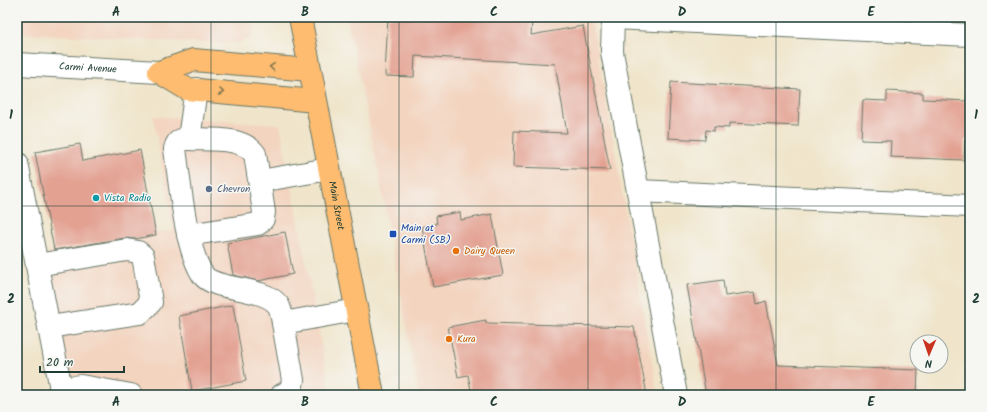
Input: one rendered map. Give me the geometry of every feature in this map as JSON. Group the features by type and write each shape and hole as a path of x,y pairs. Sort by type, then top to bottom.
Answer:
{"main road":[{"name":"Main Street","path":"300,17 315,102 373,395"},
{"path":"159,72 193,60 310,70"},
{"path":"159,72 187,89 315,102"}],"street":[{"path":"676,395 612,52 613,18 970,35"},
{"name":"Carmi Avenue","path":"17,64 159,72"},
{"path":"189,138 196,89"},
{"path":"188,235 258,224 263,219 264,212 260,181 255,154 250,147 239,142 189,138 181,139 176,143 175,149 188,235 203,276 214,282 269,297 279,306 293,380 291,390 282,395"},
{"path":"17,164 49,327 59,392 81,386 131,395"},
{"path":"260,181 328,169"},
{"path":"638,190 970,206"},
{"path":"37,264 127,250 138,252 143,256 151,302 140,313 49,327"},
{"path":"283,323 356,310"}],"shaded area":[{"path":"17,17 251,17 253,29 250,38 240,43 228,44 17,33"},
{"path":"347,17 591,17 658,395 419,395 377,164"},
{"path":"153,116 280,124 331,395 73,395 46,252 174,230"}],"building":[{"path":"388,17 466,17 532,21 531,35 583,26 610,170 513,167 514,131 567,133 555,64 415,56 414,77 385,76"},
{"path":"671,82 800,89 798,126 729,123 729,128 714,127 714,131 706,130 705,140 668,138"},
{"path":"887,91 923,93 923,99 970,101 970,140 965,140 964,160 890,157 891,141 861,140 863,100 887,101"},
{"name":"Vista Radio","path":"80,144 83,161 140,150 156,235 135,239 125,238 54,250 35,152"},
{"path":"460,212 461,220 492,214 503,275 433,287 422,227 437,224 436,216"},
{"path":"285,232 293,274 258,281 233,275 227,243"},
{"path":"723,280 725,296 755,292 757,304 766,301 778,365 909,370 909,374 918,374 917,395 706,395 687,285"},
{"path":"233,305 246,381 192,391 179,316"},
{"path":"486,320 486,323 634,327 647,395 472,395 468,375 458,377 448,327"}],"place":[{"name":"Chevron","path":"209,189"},
{"name":"Vista Radio","path":"96,198"},
{"name":"Main at Carmi (SB)","path":"393,234"},
{"name":"Dairy Queen","path":"456,251"},
{"name":"Kura","path":"449,339"}]}
